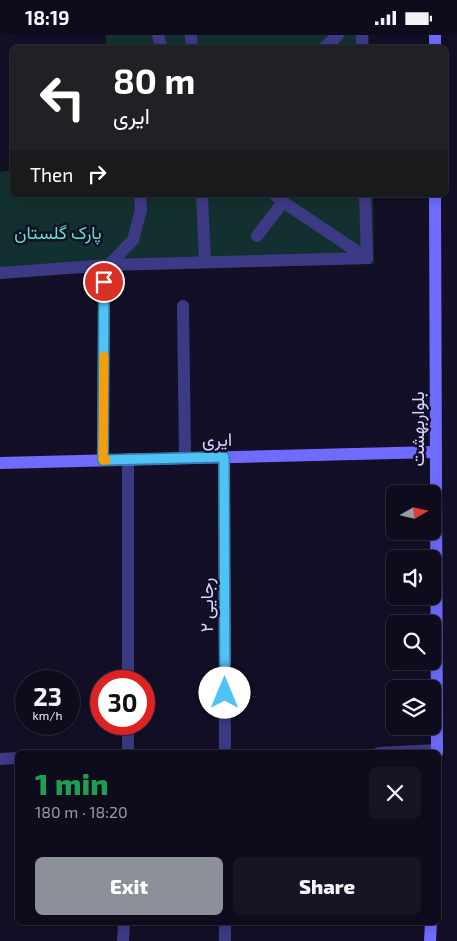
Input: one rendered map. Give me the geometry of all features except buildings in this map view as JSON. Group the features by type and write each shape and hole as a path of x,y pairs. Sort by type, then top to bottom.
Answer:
{"main road":[{"name":"بلواربهشت","path":"435,197 437,750"},
{"name":"ایری","path":"0,463 435,452"},
{"path":"430,941 431,925"}],"street":[{"path":"327,45 338,35"},
{"path":"109,265 133,240 141,210 140,197"},
{"path":"202,197 205,262"},
{"path":"365,197 367,258"},
{"path":"257,236 279,198 367,258"},
{"path":"0,273 109,265 367,258"},
{"path":"103,460 104,282"},
{"path":"183,306 185,458"},
{"name":"رجایی ۲","path":"224,457 225,750"},
{"path":"128,459 128,670"},
{"path":"128,735 128,750"},
{"path":"0,759 15,758"},
{"path":"123,941 124,925"},
{"path":"225,925 225,941"}],"green space":[{"path":"106,35 369,35 369,45 106,45"},
{"name":"پارک گلستان","path":"10,170 10,197 373,197 374,264 0,273 0,172"}],"slow traffic":[{"path":"104,356 103,460 106,460"}],"route":[{"path":"104,282 103,460 224,457 225,693"}]}
